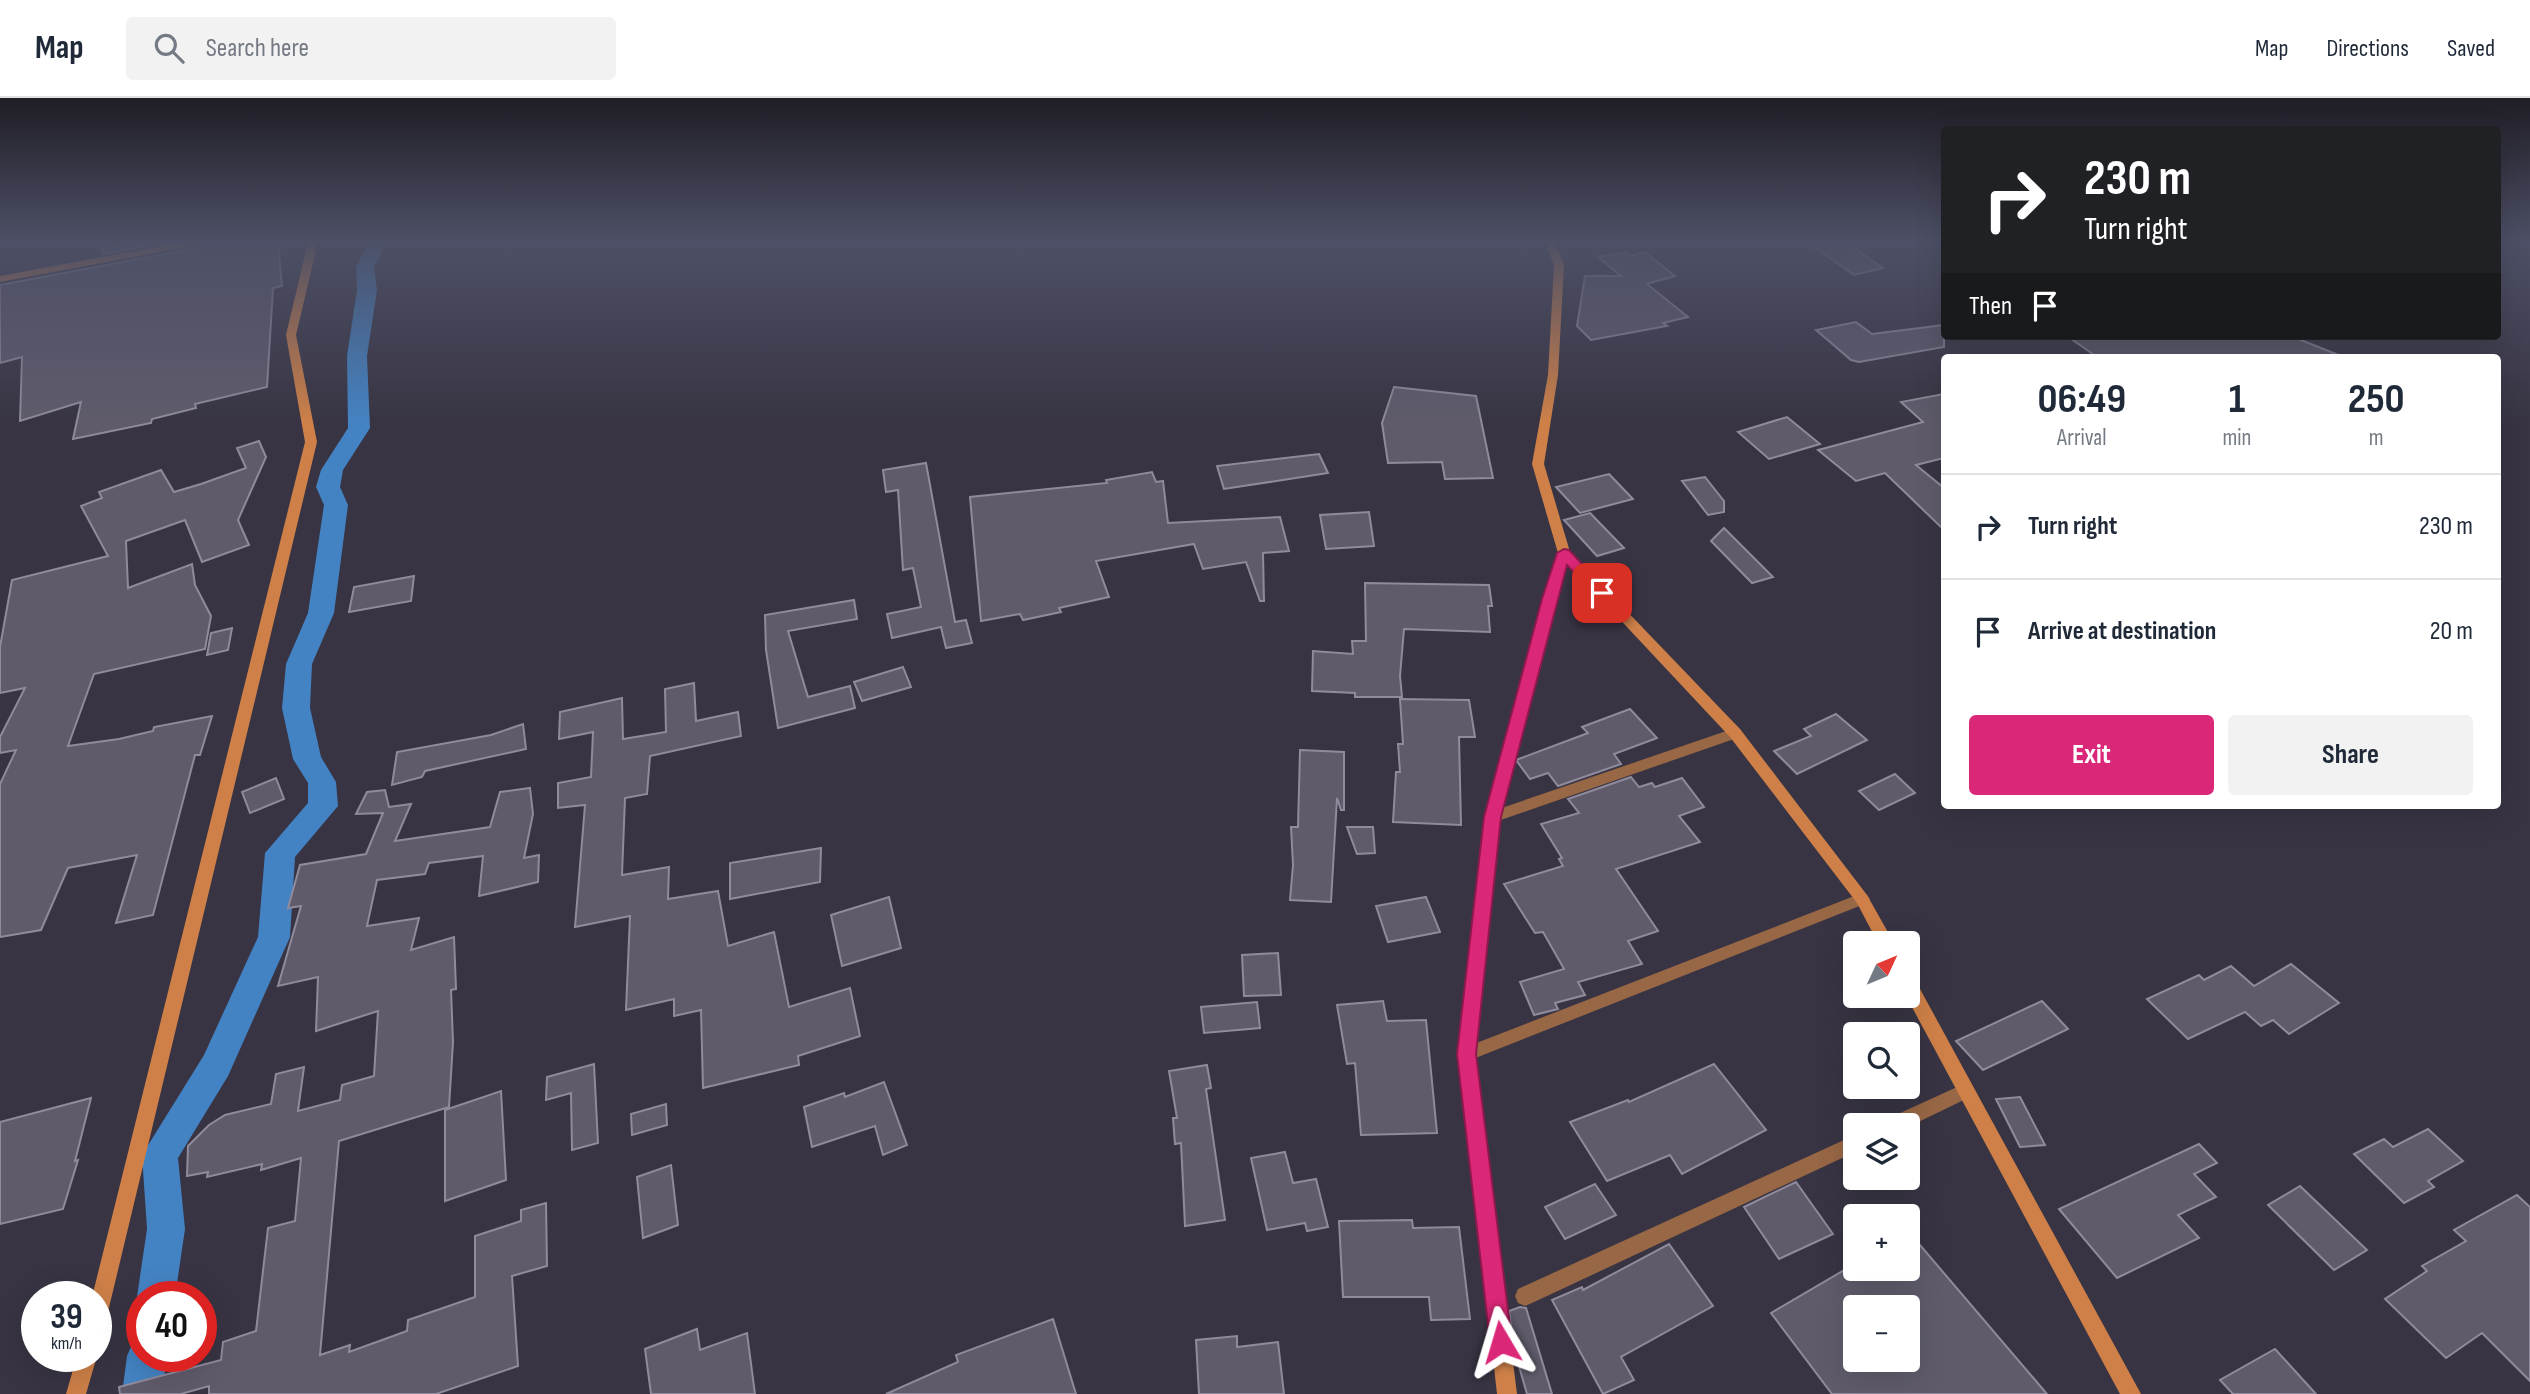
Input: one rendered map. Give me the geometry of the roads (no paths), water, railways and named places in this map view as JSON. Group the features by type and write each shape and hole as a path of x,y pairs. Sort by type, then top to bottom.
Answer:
{"street":[{"path":"106,1281 311,442 291,335 299,302"},
{"path":"1557,302 1553,375 1538,464 1564,553 1735,733 1862,899 1879,931"},
{"path":"1507,1394 1467,1054 1492,817 1549,599 1564,553"},
{"path":"1492,817 1735,733"},
{"path":"1467,1054 1862,899"},
{"path":"1920,1005 2131,1394"},
{"path":"1919,1113 1966,1091"},
{"path":"1525,1296 1843,1149"},
{"path":"76,1394 82,1372"}],"waterway":[{"path":"158,1281 166,1229 160,1155 216,1065 274,937 280,853 323,806 322,782 307,759 296,708 299,664 321,613 336,505 328,487 332,470 359,428 357,356 365,302"},
{"path":"142,1394 145,1372"}]}
